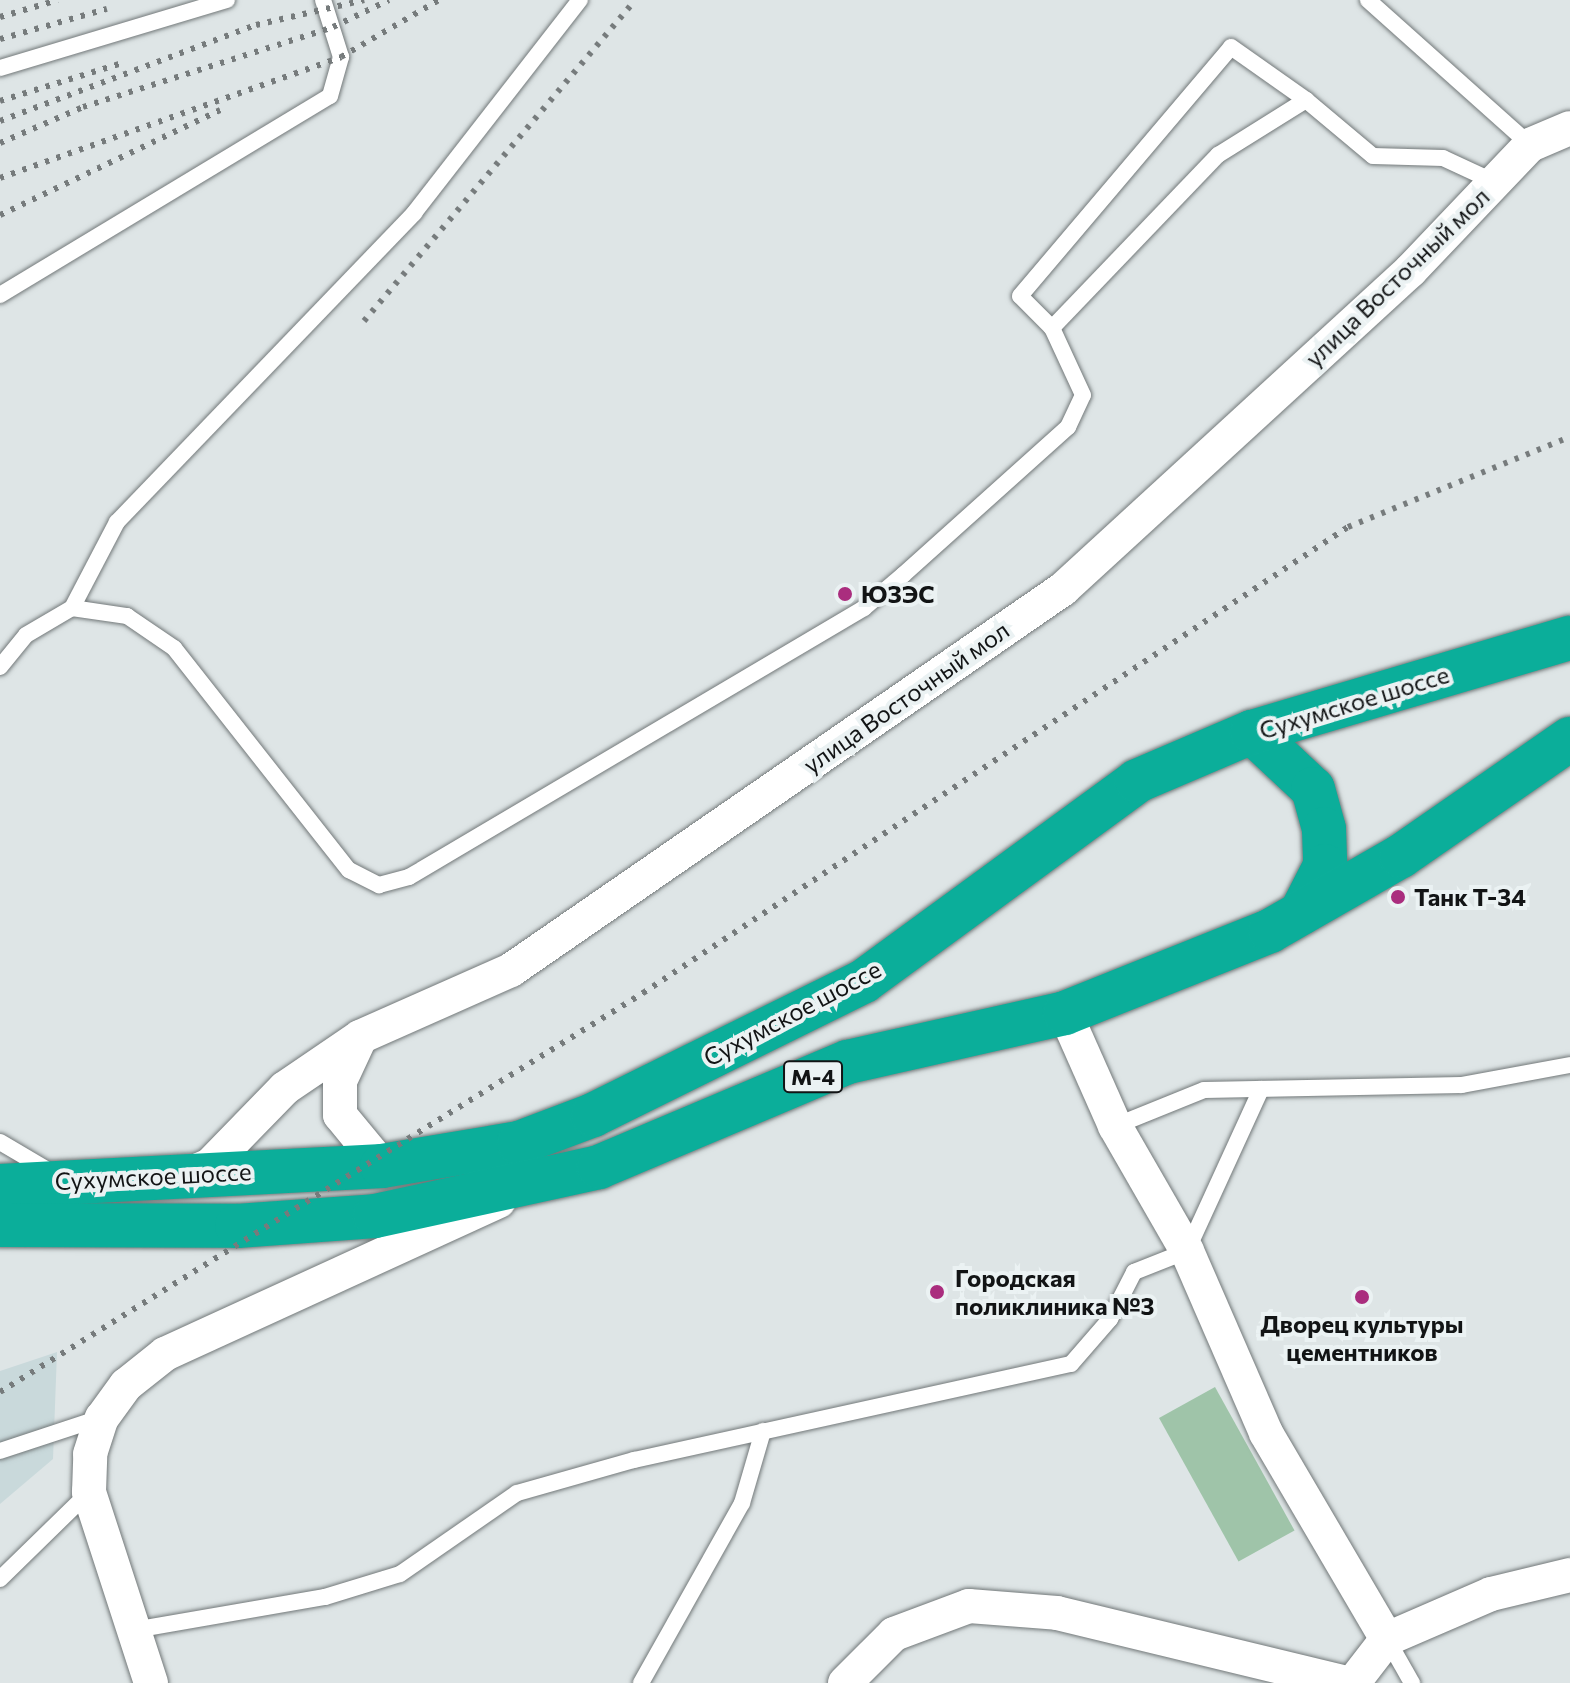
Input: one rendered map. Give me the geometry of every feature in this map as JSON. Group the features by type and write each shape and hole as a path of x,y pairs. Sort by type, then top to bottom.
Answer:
{"highway":[{"name":"Сухумское шоссе","path":"0,1186 63,1179 178,1178 382,1166 519,1143 593,1115 850,988 1137,781 1252,732 1570,638"},
{"path":"1252,732 1313,789 1324,829 1325,866 1301,913"},
{"name":"Сухумское шоссе","path":"0,1225 345,1218 524,1189 599,1167 848,1062 1065,1013 1301,913 1401,856 1570,739"}],"street":[{"name":"улица Восточный мол","path":"178,1178 210,1165 285,1088 360,1037 511,970 1063,589 1410,271 1530,145 1570,128"},
{"path":"1065,1013 1115,1126 1187,1251 1266,1433 1387,1639"},
{"path":"360,1037 340,1081 340,1115 382,1166"},
{"path":"151,1683 89,1492 90,1454 102,1418 126,1385 165,1354 524,1189"},
{"path":"845,1683 894,1634 969,1606 1057,1613 1350,1683 1387,1639 1491,1594 1570,1575"}],"lane":[{"path":"0,68 227,0"},
{"path":"0,295 330,96 341,57 323,0"},
{"path":"0,667 26,635 72,608 117,522 414,213 580,0"},
{"path":"1368,0 1530,145"},
{"path":"72,608 127,616 174,648 349,870 379,885 409,877 884,592 1068,427 1083,395 1052,328 1020,296 1231,47 1306,100 1373,156 1443,158 1495,182"},
{"path":"1052,328 1218,155 1306,100"},
{"path":"1115,1126 1204,1090 1462,1085 1570,1065"},
{"path":"134,1630 325,1597 400,1574 517,1493 763,1431 1071,1364 1110,1319 1134,1272 1187,1251 1261,1089"},
{"path":"0,1142 63,1179"},
{"path":"0,1451 102,1418"},
{"path":"641,1683 742,1503 763,1431"},
{"path":"0,1579 89,1492"},
{"path":"1387,1639 1412,1683"}],"shaded area":[{"path":"57,1352 53,1459 0,1504 0,1371"}],"green space":[{"path":"1215,1387 1295,1530 1239,1561 1159,1418"}],"railway":[{"path":"0,17 58,0"},
{"path":"0,121 256,25 364,0"},
{"path":"0,143 83,107 333,27 389,0"},
{"path":"0,178 341,57 439,0"},
{"path":"364,321 635,0"},
{"path":"0,39 107,9"},
{"path":"0,101 125,62"},
{"path":"0,215 220,110"},
{"path":"0,1392 643,993 1348,527 1570,437"}],"place":[{"name":"ЮЗЭС","path":"845,594"},
{"name":"Танк Т-34","path":"1398,897"},
{"name":"Городская поликлиника №3","path":"937,1292"},
{"name":"Дворец культуры цементников","path":"1362,1297"}]}
